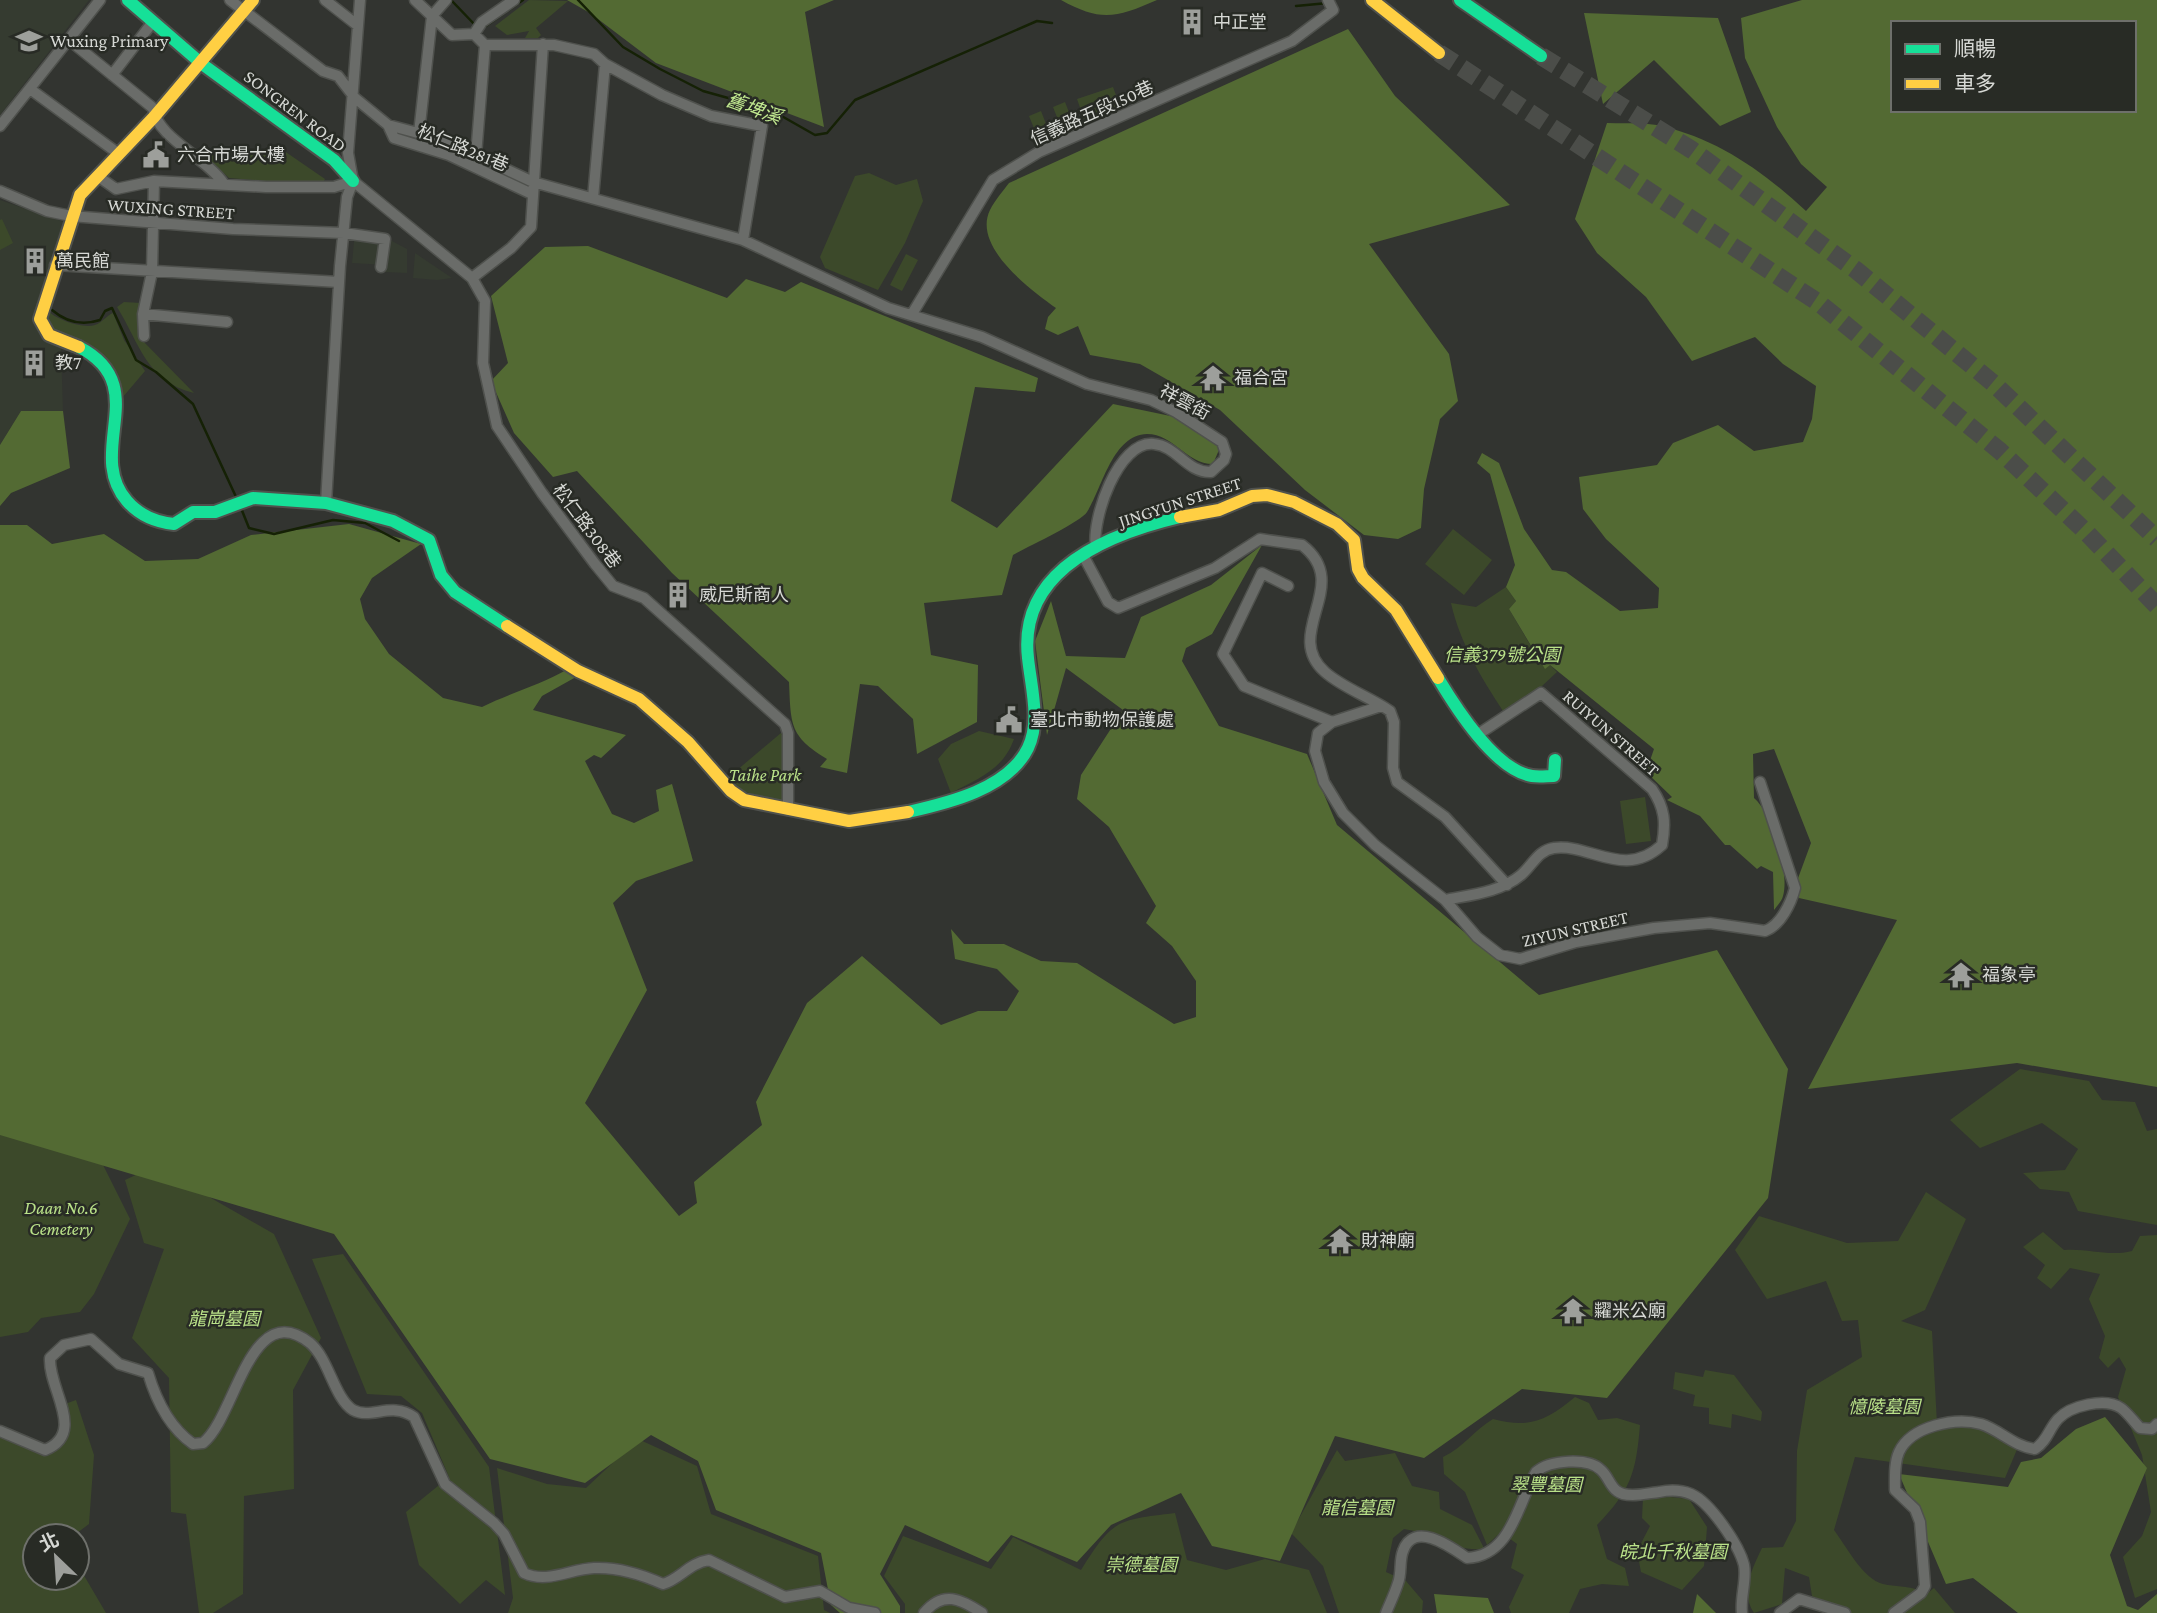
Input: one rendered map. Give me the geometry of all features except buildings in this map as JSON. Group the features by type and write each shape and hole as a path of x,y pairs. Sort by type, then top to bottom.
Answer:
{"main road":[{"name":"SONGREN ROAD","path":"128,0 200,62 317,147 354,181"},
{"path":"55,265 80,195 154,117 253,0"},
{"path":"1372,0 1439,53"},
{"path":"1460,0 1541,56"},
{"name":"JINGYUN STREET","path":"55,265 40,319 49,335 90,351 113,379 118,403 110,446 112,477 126,502 145,517 174,524 193,512 215,512 253,498 326,503 393,521 429,540 442,575 455,592 578,671 639,699 688,742 731,791 744,800 847,822 909,812 983,787 1008,772 1021,758 1034,731 1025,637 1033,606 1050,580 1096,548 1178,517 1220,510 1259,495 1297,503 1330,519 1355,541 1360,573 1396,610 1477,735 1497,755 1531,777 1542,779 1554,776 1555,760"}],"street":[{"path":"0,126 100,0"},
{"name":"松仁路281巷","path":"230,0 323,71 338,76 355,98 388,125 394,138 449,155 533,194"},
{"path":"325,0 357,25"},
{"path":"326,503 339,282 347,197 354,181 348,153 355,98 360,0"},
{"path":"415,0 452,35 474,34 485,45 544,44 594,54 605,64 662,95 711,116 762,126 743,240"},
{"path":"419,133 432,16 446,0"},
{"path":"474,34 482,22 514,0"},
{"name":"信義路五段150巷","path":"912,314 993,180 1039,152 1292,41 1333,10 1328,0"},
{"path":"112,75 152,23"},
{"path":"68,39 153,108 158,125 213,168 223,184"},
{"path":"472,278 531,227 544,44"},
{"path":"476,155 485,45"},
{"path":"593,198 605,64"},
{"path":"30,89 118,154"},
{"path":"388,125 419,133 476,155 533,182 743,240 888,308 912,314"},
{"path":"99,177 116,189 155,181 334,187 354,181"},
{"path":"144,336 143,314 152,272 155,181"},
{"name":"SONGREN ROAD","path":"354,181 472,278"},
{"name":"WUXING STREET","path":"0,191 47,211 71,216 154,224 344,233 385,239 381,267"},
{"path":"55,265 339,282"},
{"name":"松仁路308巷","path":"472,278 485,301 483,363 498,426 548,502 613,586 644,598 785,724 788,733 788,810"},
{"path":"143,314 227,322"},
{"name":"祥雲街","path":"912,314 982,337 1087,384 1151,400 1176,412 1222,442 1226,454 1224,460 1211,472 1193,468 1161,445 1147,444 1134,449 1122,462 1101,508 1094,534 1096,548"},
{"path":"1083,555 1108,602 1118,608 1215,568 1260,539 1302,545 1316,561 1322,586 1321,602 1309,625 1312,652 1324,671 1390,711 1394,722 1393,768 1397,782 1445,817 1507,885"},
{"path":"1288,586 1262,573 1223,654 1244,685 1332,722 1381,706"},
{"name":"RUIYUN STREET","path":"1445,900 1507,885 1522,875 1541,854 1554,848 1580,851 1602,859 1638,858 1653,854 1662,845 1665,817 1662,803 1640,775 1541,693 1477,735"},
{"name":"ZIYUN STREET","path":"1332,722 1318,733 1314,744 1324,782 1335,804 1375,845 1445,900 1477,937 1500,955 1520,959 1576,942 1654,928 1710,923 1765,931 1774,928 1780,922 1795,888 1760,782"},
{"path":"0,1431 45,1450 53,1447 64,1435 66,1422 49,1368 50,1358 64,1345 91,1339 119,1364 148,1373 156,1401 183,1437 193,1444 203,1443 222,1419 258,1344 271,1335 286,1332 313,1345 345,1403 354,1410 365,1413 391,1408 405,1410 414,1417 446,1484 452,1492 494,1523 504,1534 524,1573 544,1578 600,1568 636,1573 663,1584 673,1580 688,1566 709,1560 785,1597 820,1591 849,1608 875,1613"},
{"path":"1894,1613 1921,1593 1925,1586 1920,1522 1915,1509 1895,1490 1899,1453 1916,1433 1964,1422 1981,1424 2023,1448 2035,1449 2047,1441 2055,1423 2064,1413 2109,1403 2120,1408 2140,1429 2152,1429 2157,1424"},
{"path":"1386,1613 1399,1581 1404,1548 1410,1539 1418,1537 1440,1540 1467,1558 1487,1551 1507,1535 1517,1520 1536,1472 1560,1462 1592,1464 1601,1469 1621,1493 1669,1490 1692,1494 1717,1516 1741,1556 1744,1568 1740,1598 1742,1613"},
{"path":"924,1613 930,1605 947,1598 964,1601 982,1613"},
{"path":"1780,1613 1799,1599 1845,1613"}],"shaded area":[{"name":"Wuxing Primary","path":"0,0 89,0 0,115"},
{"path":"0,200 64,222 34,319 46,338 61,347 63,411 21,411 0,445"},
{"path":"355,231 377,233 407,249 407,273 385,272 385,265 352,263"},
{"path":"415,253 452,278 413,278"}],"green space":[{"path":"529,0 568,1 536,28 541,35 538,38 525,38 529,31 507,35 495,26"},
{"path":"567,0 834,0 805,12 824,127 656,63 590,13"},
{"path":"1061,0 1157,0 1130,11 1109,15 1087,12"},
{"path":"1802,0 2157,0 2157,1087 2017,1063 1808,1089 1897,920 1799,898 1797,881 1811,843 1774,749 1753,754 1754,798 1767,816 1782,858 1785,886 1781,902 1774,910 1773,872 1761,866 1757,869 1730,845 1725,845 1700,816 1667,800 1672,797 1646,772 1654,749 1550,665 1545,669 1509,609 1516,601 1506,587 1515,565 1490,474 1477,463 1482,453 1499,463 1524,529 1552,570 1566,572 1620,611 1658,608 1659,588 1606,539 1583,509 1579,477 1657,465 1673,443 1718,425 1754,451 1803,442 1812,419 1816,386 1783,364 1755,337 1692,361 1646,297 1597,253 1575,219 1607,123 1654,125 1702,139 1757,170 1806,211 1827,187 1801,164 1777,127 1745,58 1741,18"},
{"path":"1584,13 1718,18 1751,112 1720,126 1654,60 1603,104"},
{"path":"1348,29 1395,96 1510,205 1369,244 1449,354 1458,401 1440,419 1424,489 1421,528 1398,539 1364,535 1305,490 1220,410 1140,364 1090,355 1078,326 1058,335 1045,329 1048,317 1056,308 1019,279 996,253 989,238 987,224 992,206 1009,183"},
{"path":"1113,87 1120,106 1084,119 1077,99"},
{"path":"1065,102 1074,125 1062,130 1053,107"},
{"path":"1041,111 1050,134 1038,138 1029,116"},
{"path":"277,146 325,179 321,186 229,178 199,150 207,147 226,160 241,163 249,154 265,153"},
{"path":"869,173 896,185 917,179 923,201 905,243 878,290 825,268 820,257 855,176"},
{"path":"2,219 13,243 0,250 0,220"},
{"path":"588,246 727,298 746,279 785,292 801,282 1038,378 1035,392 975,387 951,501 997,528 1113,404 1180,418 1221,445 1213,464 1195,459 1156,435 1135,437 1125,443 1117,453 1083,516 1013,555 1002,595 924,603 931,655 978,665 977,722 917,754 913,719 878,686 860,684 847,773 820,767 827,759 805,743 794,728 789,682 672,573 577,471 553,477 514,433 491,381 508,363 491,296 545,247"},
{"path":"906,254 918,260 902,291 890,285"},
{"path":"124,302 141,303 141,339 194,393 165,380 146,359 117,307"},
{"path":"47,310 62,320 83,326 98,324 113,313 124,340 145,371 122,398 117,379 47,329"},
{"path":"21,411 63,411 70,468 11,493 0,506 0,445"},
{"path":"349,524 421,544 372,578 360,599 365,619 389,654 443,698 482,707 568,669 576,677 542,696 533,710 626,735 601,758 594,755 585,761 612,814 634,823 659,811 656,790 672,784 693,861 636,881 613,903 647,990 585,1103 679,1216 697,1203 694,1182 762,1125 756,1102 807,1003 862,956 941,1025 978,1011 1007,1011 1019,991 997,969 955,959 951,929 964,944 1004,944 1041,961 1077,963 1174,1024 1196,1017 1196,981 1172,946 1146,923 1156,906 1109,827 1077,799 1081,775 1123,710 1066,668 1047,735 1035,641 1051,601 1066,656 1125,658 1141,617 1211,585 1262,545 1212,634 1186,648 1182,661 1219,726 1307,754 1337,825 1539,995 1717,950 1788,1069 1768,1198 1607,1398 1522,1389 1424,1458 1335,1436 1280,1561 1212,1546 1181,1493 1111,1525 1077,1562 1011,1535 988,1562 905,1525 880,1574 900,1606 900,1613 840,1613 831,1605 821,1553 716,1510 698,1461 651,1435 585,1483 490,1459 334,1234 0,1135 0,525 27,525 52,544 104,534 145,561 198,559 251,535"},
{"path":"1453,529 1492,560 1464,595 1425,564"},
{"name":"信義379號公園","path":"1506,587 1516,601 1509,609 1542,665 1550,665 1557,672 1542,686 1503,711 1466,646 1451,603 1476,607"},
{"path":"979,731 1014,739 997,766 951,793 938,759 951,744"},
{"name":"Taihe Park","path":"781,733 785,736 786,804 742,791 730,783 730,776"},
{"path":"1645,797 1651,841 1626,844 1620,801"},
{"path":"2020,1069 2089,1081 2102,1100 2135,1102 2147,1131 2157,1129 2157,1225 2078,1211 2069,1192 2040,1189 2023,1173 2065,1170 2078,1149 2042,1123 1980,1148 1950,1120"},
{"name":"Daan No.6 Cemetery","path":"0,1101 101,1161 130,1219 94,1294 80,1312 41,1318 28,1332 0,1337"},
{"name":"龍崗墓園","path":"176,1156 190,1186 274,1234 321,1338 293,1390 294,1489 244,1496 243,1594 213,1613 199,1613 186,1514 171,1512 169,1378 132,1338 164,1249 144,1243 125,1180"},
{"name":"憶陵墓園","path":"1926,1192 1966,1219 1925,1310 1901,1321 1932,1331 1937,1424 1980,1430 1999,1436 2018,1447 2005,1478 1855,1457 1834,1530 1862,1569 1876,1581 1921,1591 1900,1613 1851,1613 1812,1596 1809,1577 1785,1568 1782,1604 1754,1613 1748,1589 1758,1556 1762,1548 1783,1547 1796,1521 1797,1451 1807,1390 1862,1357 1858,1320 1842,1321 1826,1281 1767,1299 1735,1250 1759,1216 1847,1243 1898,1241"},
{"path":"2043,1232 2064,1250 2115,1253 2132,1251 2140,1236 2157,1235 2157,1589 2135,1598 2123,1557 2142,1536 2151,1512 2142,1455 2118,1397 2126,1369 2119,1357 2108,1368 2099,1358 2105,1336 2089,1299 2100,1274 2070,1268 2051,1289 2037,1278 2045,1265 2023,1247"},
{"path":"343,1254 489,1467 505,1595 486,1580 460,1604 419,1565 406,1512 449,1477 422,1413 401,1396 367,1394 312,1259"},
{"path":"1705,1370 1734,1375 1762,1412 1761,1421 1732,1414 1731,1428 1709,1424 1709,1408 1693,1406 1695,1395 1673,1389 1675,1372 1703,1377"},
{"name":"翠豐墓園","path":"1575,1397 1589,1403 1598,1420 1617,1418 1640,1425 1630,1480 1618,1501 1597,1525 1607,1559 1625,1568 1629,1586 1602,1584 1580,1589 1569,1613 1511,1613 1509,1607 1524,1575 1511,1568 1517,1544 1501,1532 1487,1545 1465,1492 1444,1474 1443,1457 1493,1419 1517,1423 1537,1420 1556,1412"},
{"path":"76,1400 94,1455 89,1522 21,1522 21,1592 91,1592 91,1587 106,1613 0,1613 0,1436 41,1453 58,1444 66,1435 68,1423 65,1404"},
{"path":"2105,1417 2147,1468 2110,1555 2127,1606 2138,1610 2157,1594 2157,1613 2018,1613 1973,1578 1946,1584 1899,1474 2008,1487 2021,1462 2041,1458 2076,1429"},
{"path":"638,1439 697,1466 711,1514 818,1556 824,1610 830,1613 508,1613 513,1598 497,1468 547,1484 586,1488"},
{"name":"龍信墓園","path":"1337,1450 1345,1461 1395,1453 1412,1486 1439,1492 1440,1509 1472,1525 1484,1548 1456,1546 1404,1529 1393,1538 1386,1572 1406,1581 1423,1601 1422,1613 1339,1613 1323,1566 1291,1533"},
{"name":"皖北千秋墓園","path":"1643,1498 1689,1499 1707,1527 1704,1566 1682,1590 1641,1572 1637,1551 1650,1526 1642,1518"},
{"name":"崇德墓園","path":"1175,1513 1187,1560 1226,1570 1265,1559 1309,1570 1327,1613 905,1613 905,1604 884,1576 903,1536 991,1569 1013,1537 1081,1570 1101,1541 1118,1525 1140,1518"},
{"path":"1934,1588 1955,1613 1903,1613"},
{"path":"1434,1594 1488,1598 1494,1613 1437,1613"},
{"path":"1697,1594 1716,1613 1693,1613"}],"waterway":[{"name":"舊埤溪","path":"451,0 476,26"},
{"name":"舊埤溪","path":"480,30 523,0"},
{"name":"舊埤溪","path":"578,0 623,47 660,69 703,91 771,110 815,135 827,133 855,100 1037,21 1052,23"},
{"name":"舊埤溪","path":"1296,6 1328,3"},
{"path":"52,310 69,320 87,323 100,320 105,311 112,308 136,360 156,372 193,404 237,499"},
{"path":"241,508 249,528 274,534 333,520 365,523 399,541"}],"tunnel":[{"path":"1439,53 1819,303 2000,451 2085,531 2157,606"},
{"path":"1541,56 1692,150 1856,270 1993,383 2157,539"}],"traffic: fast":[{"path":"128,0 202,64 334,160 353,181"},
{"path":"1460,0 1541,56"},
{"path":"79,347 101,363 112,380 116,400 112,461 116,482 127,501 142,514 160,522 174,524 193,512 215,512 253,498 326,503 393,521 429,540 441,575 455,592 507,626"},
{"path":"908,812 958,799 992,784 1019,762 1028,748 1035,715 1028,658 1029,627 1037,601 1053,579 1073,561 1098,546 1152,524 1180,517"},
{"path":"1438,678 1478,736 1504,762 1532,776 1554,776 1555,760"}],"traffic: slow":[{"path":"79,347 49,335 40,319 80,195 154,117 253,0"},
{"path":"1372,0 1439,53"},
{"path":"1180,517 1219,510 1252,496 1267,495 1294,502 1337,524 1354,540 1358,569 1363,578 1396,610 1438,678"},
{"path":"507,626 578,671 639,699 688,742 731,791 744,800 849,821 908,812"}],"place":[{"name":"中正堂","path":"1192,22"},
{"name":"Wuxing Primary","path":"29,41"},
{"name":"六合市場大樓","path":"156,155"},
{"name":"萬民館","path":"35,261"},
{"name":"教7","path":"34,363"},
{"name":"福合宮","path":"1213,378"},
{"name":"威尼斯商人","path":"678,595"},
{"name":"臺北市動物保護處","path":"1009,720"},
{"name":"福象亭","path":"1961,975"},
{"name":"財神廟","path":"1340,1241"},
{"name":"糶米公廟","path":"1573,1311"}]}
